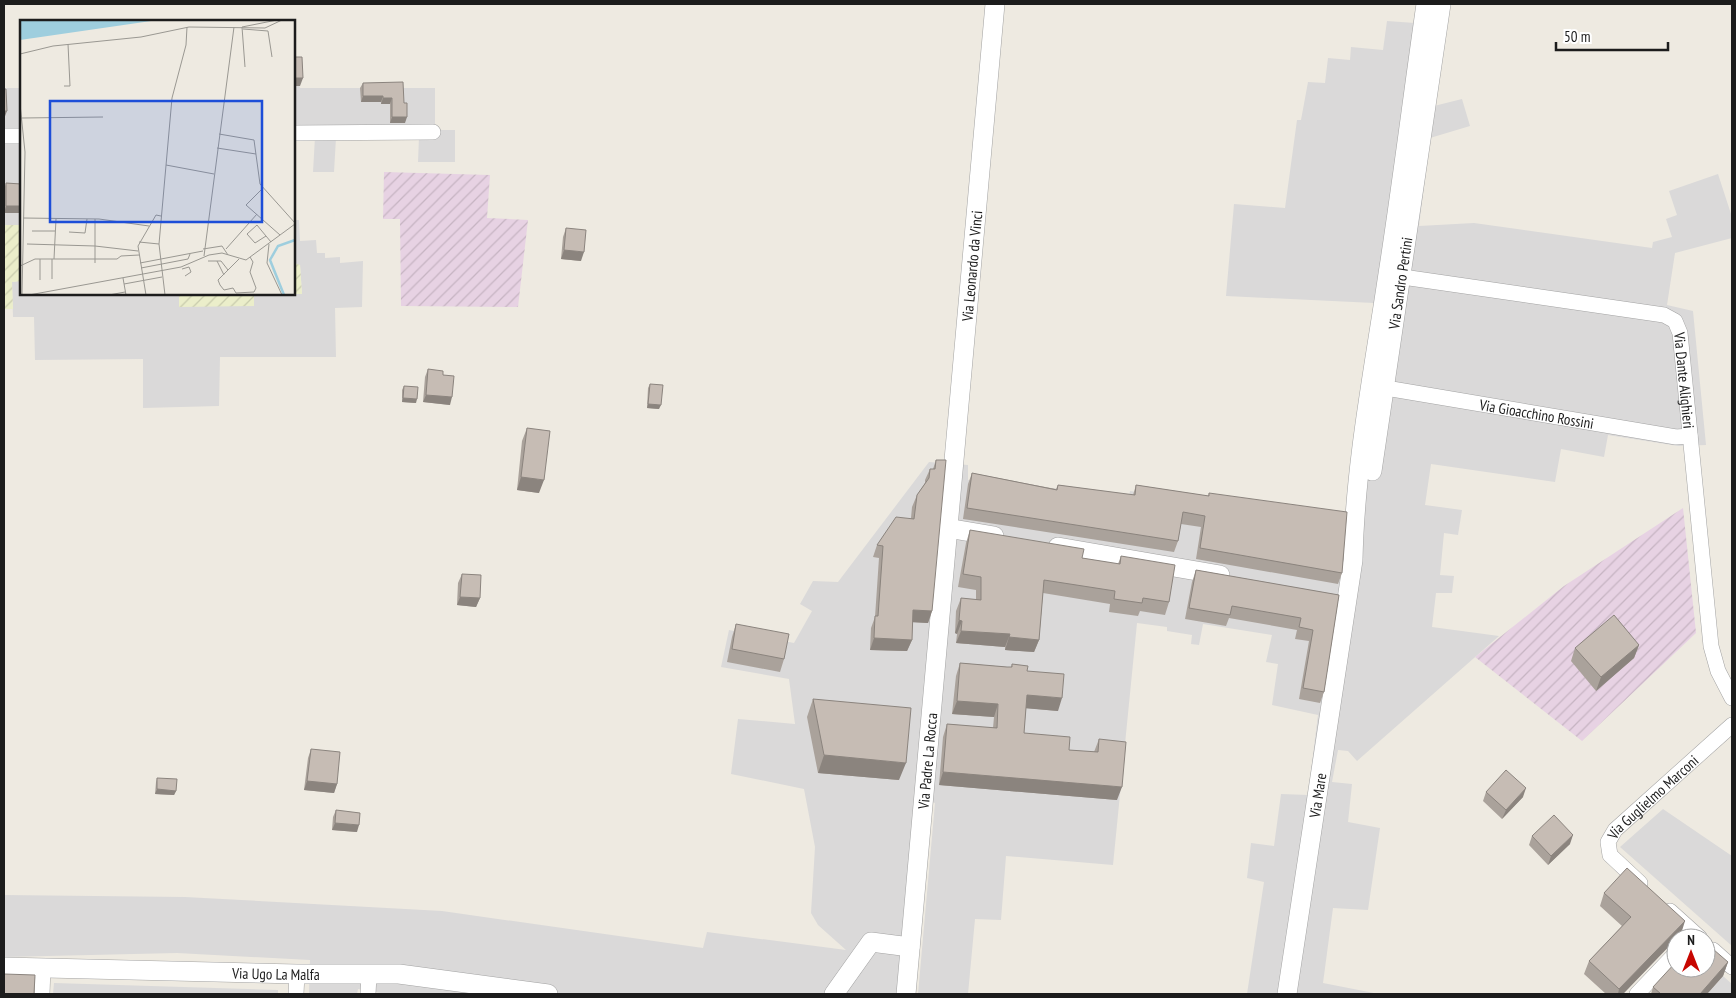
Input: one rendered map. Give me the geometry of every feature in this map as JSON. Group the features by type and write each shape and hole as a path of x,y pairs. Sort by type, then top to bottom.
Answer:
{"street":[{"name":"Via Leonardo da Vinci","path":"947,528 994,4"},
{"name":"Via Sandro Pertini","path":"1395,276 1426,4"},
{"name":"Via Sandro Pertini","path":"1347,597 1352,560 1365,526 1377,387 1440,4"},
{"path":"295,134 433,132"},
{"path":"4,136 20,136"},
{"name":"Via Dante Alighieri","path":"1395,276 1664,315 1675,321 1680,333 1697,524 1711,646 1718,671 1732,698"},
{"name":"Via Gioacchino Rossini","path":"1377,387 1676,437 1690,436"},
{"path":"947,528 1015,540"},
{"name":"Via Padre La Rocca","path":"906,994 947,528"},
{"path":"1044,545 1240,578"},
{"path":"1328,594 1347,597"},
{"name":"Via Mare","path":"1287,994 1347,597"},
{"name":"Via Guglielmo Marconi","path":"1648,890 1610,855 1608,842 1615,830 1732,725"},
{"path":"1661,903 1687,928"},
{"path":"834,994 871,942 910,947"},
{"path":"1716,953 1732,967"},
{"path":"1637,994 1666,964"},
{"name":"Via Ugo La Malfa","path":"4,967 297,974 399,974 548,994"},
{"path":"42,994 43,967"},
{"path":"296,994 297,974"},
{"path":"368,994 369,975"}],"shaded area":[{"path":"1387,21 1415,23 1434,106 1462,99 1470,126 1430,138 1419,226 1474,223 1652,248 1653,242 1672,237 1666,219 1677,215 1669,191 1718,174 1732,217 1732,238 1675,253 1667,305 1693,311 1706,445 1678,446 1608,435 1604,457 1561,449 1555,482 1431,464 1425,505 1462,510 1458,535 1444,533 1440,575 1454,576 1452,593 1436,593 1432,627 1499,636 1357,761 1348,751 1338,750 1332,782 1352,784 1348,822 1380,828 1368,910 1333,908 1323,983 1379,994 1247,994 1264,882 1247,878 1251,843 1274,846 1281,794 1308,795 1318,715 1272,705 1278,664 1266,662 1272,635 1203,624 1199,645 1191,644 1192,635 1167,631 1167,627 1137,623 1113,865 1006,856 1001,920 975,919 968,994 918,994 935,803 919,798 900,994 386,994 358,989 357,994 309,994 310,960 177,953 4,957 4,895 185,897 442,911 703,948 707,932 846,950 818,925 811,913 815,847 804,789 731,774 738,719 795,724 789,679 721,667 729,630 794,643 812,611 800,604 813,581 838,582 929,462 968,465 968,480 1129,496 1130,491 1346,523 1374,303 1226,296 1234,204 1285,208 1297,120 1301,120 1308,82 1325,83 1328,58 1350,60 1351,47 1383,50"},
{"path":"295,69 300,88 435,88 435,130 455,130 455,162 418,162 419,137 336,138 334,172 313,172 315,137 295,137"},
{"path":"4,88 20,88 20,225 4,225"},
{"path":"384,172 490,175 487,218 528,220 518,307 401,306 400,219 383,219"},
{"path":"295,220 299,220 300,241 316,240 317,253 325,253 325,258 340,257 340,263 363,261 362,307 335,308 336,357 220,357 219,406 143,408 143,359 35,360 34,317 13,317 12,282 20,281 20,295 197,295 254,306 254,295 302,294 300,265 295,263"},
{"path":"1683,508 1696,633 1582,741 1475,657 1564,586"},
{"path":"1663,809 1732,856 1732,946 1716,932 1716,928 1712,928 1620,847"},
{"path":"1723,976 1732,984 1732,994 1707,994"},
{"path":"54,983 278,990 278,994 53,994"}],"green space":[{"path":"4,225 20,225 20,281 12,282 13,309 4,309"},
{"path":"295,263 300,265 302,294 295,294"},
{"path":"254,295 254,306 179,307 179,296"}],"building":[{"path":"295,57 302,57 303,78 295,78"},
{"path":"403,82 404,103 407,103 407,117 392,117 392,98 363,96 363,83"},
{"path":"4,89 6,89 7,111 4,111"},
{"path":"6,183 20,184 20,206 6,206"},
{"path":"566,228 586,230 584,252 564,250"},
{"path":"428,369 443,371 443,375 454,376 452,397 426,395"},
{"path":"650,384 663,385 661,405 648,404"},
{"path":"404,386 418,387 417,399 403,398"},
{"path":"527,428 550,431 544,480 521,477"},
{"path":"936,460 946,460 932,611 913,610 912,640 874,638 875,616 878,616 883,546 877,545 896,517 914,519 917,495 929,478 930,469 935,469"},
{"path":"972,473 1057,490 1058,485 1135,495 1136,485 1209,496 1209,493 1347,512 1342,573 1200,548 1205,516 1183,512 1178,541 967,508"},
{"path":"970,530 1084,549 1082,558 1120,564 1121,556 1175,565 1169,602 1143,598 1142,603 1114,599 1115,591 1044,580 1039,640 1009,637 1010,634 961,631 962,621 959,620 961,598 981,600 981,577 963,574"},
{"path":"1196,570 1339,595 1324,692 1303,688 1313,630 1299,627 1301,618 1232,606 1230,615 1189,608"},
{"path":"462,574 481,575 480,598 460,597"},
{"path":"1614,615 1639,645 1601,677 1575,648"},
{"path":"736,624 789,634 784,659 732,649"},
{"path":"960,663 1007,667 1012,667 1012,664 1028,666 1027,671 1064,674 1062,698 1027,695 1024,733 1070,737 1069,750 1098,752 1099,739 1126,742 1122,787 943,772 947,724 997,728 998,704 957,701"},
{"path":"813,699 911,708 906,763 824,755"},
{"path":"311,749 340,752 337,784 307,781"},
{"path":"1506,770 1526,788 1506,810 1486,792"},
{"path":"157,778 177,779 176,791 157,789"},
{"path":"336,810 360,813 359,825 335,823"},
{"path":"1554,815 1573,835 1551,856 1532,836"},
{"path":"1627,868 1685,921 1678,928 1666,928 1666,941 1619,989 1589,961 1631,917 1604,893"},
{"path":"1716,952 1728,962 1716,976"},
{"path":"1666,973 1666,978 1714,978 1700,994 1661,994 1653,987"},
{"path":"4,974 35,975 34,994 4,994"}]}
